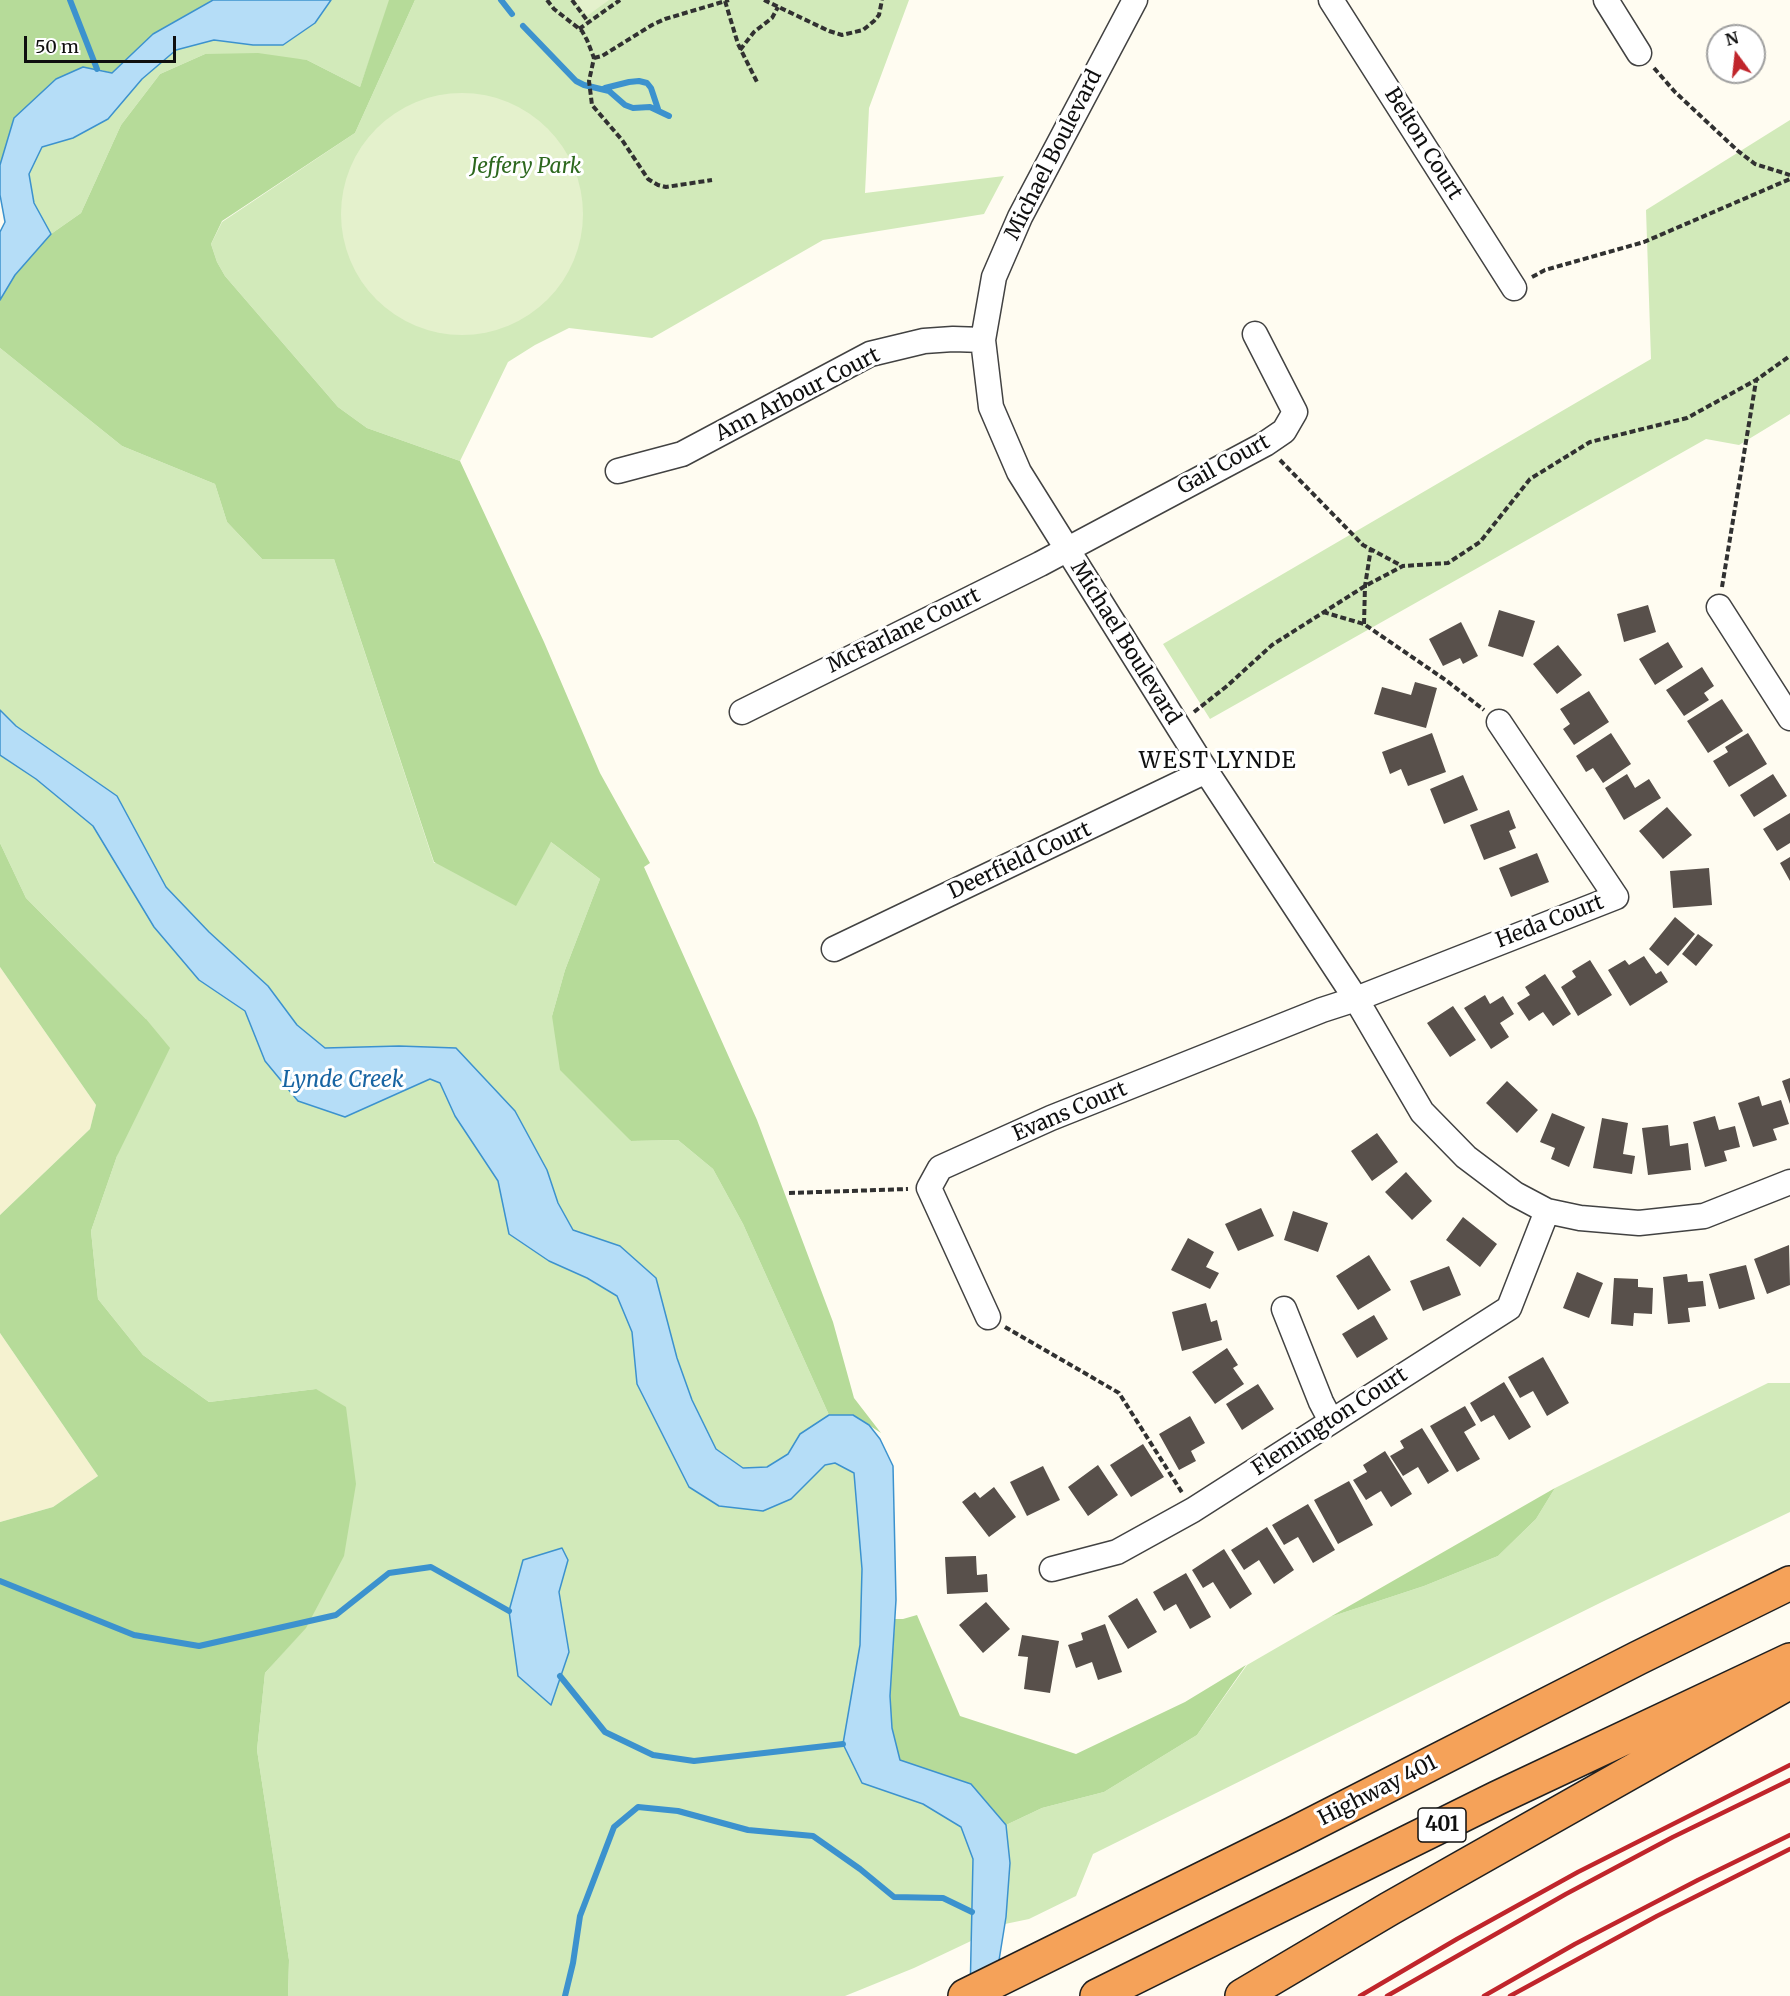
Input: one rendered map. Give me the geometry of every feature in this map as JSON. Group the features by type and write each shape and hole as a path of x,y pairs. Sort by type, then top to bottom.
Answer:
{"highway":[{"name":"Highway 401","path":"964,1996 1293,1834 1790,1583"},
{"name":"401","path":"1097,1996 1497,1798 1790,1660"},
{"path":"1242,1996 1400,1903 1790,1682"}],"street":[{"name":"Michael Boulevard","path":"1134,0 1011,237 994,277 983,340 991,407 1018,472 1206,771 1356,999 1422,1112 1466,1157 1515,1194 1547,1211 1580,1218 1639,1223 1704,1216 1790,1182"},
{"name":"Belton Court","path":"1331,0 1514,288"},
{"path":"1606,0 1639,53"},
{"name":"Gail Court","path":"1066,550 1265,444 1284,431 1295,412 1255,334"},
{"name":"Ann Arbour Court","path":"618,471 682,454 870,354 924,341 983,340"},
{"name":"McFarlane Court","path":"742,712 1066,550"},
{"path":"1719,607 1790,718"},
{"name":"Heda Court","path":"1356,999 1616,897 1499,722"},
{"name":"Deerfield Court","path":"834,949 1206,771"},
{"name":"Evans Court","path":"929,1188 940,1168 1051,1118 1322,1010 1356,999"},
{"path":"929,1188 988,1317"},
{"name":"Flemington Court","path":"1052,1569 1117,1552 1193,1510 1509,1308 1547,1211"},
{"path":"1284,1309 1321,1402 1331,1421"}],"path":[{"path":"547,0 554,9 579,29 587,40 594,58 589,81 592,105 622,140 648,179 666,187 712,180"},
{"path":"573,0 589,22"},
{"path":"579,29 620,0"},
{"path":"764,0 829,31 842,34 863,30 874,21 879,15 882,0"},
{"path":"594,58 602,56 665,19 727,1 740,50 758,82"},
{"path":"740,50 754,32 772,18 778,7"},
{"path":"1639,53 1675,92 1738,151 1755,164 1790,177"},
{"path":"1514,288 1545,270 1644,242 1790,177"},
{"path":"1178,725 1227,686 1272,645 1322,612 1403,566 1448,563 1480,542 1530,479 1590,442 1687,418 1756,380 1790,357"},
{"path":"1719,607 1756,380"},
{"path":"1265,444 1363,545 1403,566"},
{"path":"1364,624 1365,586 1371,548"},
{"path":"1322,612 1364,624 1447,681 1499,722"},
{"path":"789,1193 929,1188"},
{"path":"988,1317 1119,1393 1193,1510"}],"shaded area":[{"path":"0,967 96,1105 90,1129 0,1215"},
{"path":"0,1333 98,1476 53,1507 0,1522"}],"green space":[{"path":"0,0 213,0 153,34 112,73 97,69 14,118 0,165"},
{"path":"331,0 389,0 390,2 360,87 307,60 205,54 160,74 121,125 81,213 51,234 34,203 29,174 42,147 73,138 108,119 142,79 176,50 214,40 253,45 315,23"},
{"path":"389,0 415,0 355,133 222,221 211,244 217,262 225,276 338,407 367,428 460,461 544,642 600,773 650,863 644,867 757,1120 833,1322 854,1398 881,1433 853,1415 829,1415 743,1224 713,1169 678,1140 631,1141 560,1070 552,1016 565,970 600,879 551,842 516,906 434,862 334,559 262,559 227,522 215,484 122,446 0,348 0,300 15,275 51,234 81,213 121,125 160,74 205,54 258,53 307,60 360,87"},
{"name":"Jeffery Park","path":"415,0 909,0 869,108 865,193 1004,176 984,214 823,240 652,338 569,328 535,345 508,362 460,461 367,428 338,407 225,276 211,244 222,222 355,133"},
{"path":"575,0 609,0 587,16"},
{"path":"450,93 474,93 497,98 519,107 548,128 563,147 574,168 581,190 583,214 581,238 574,260 563,281 548,300 519,321 497,330 474,335 450,335 427,330 405,321 385,308 368,291 355,271 346,249 341,226 341,202 346,179 355,157 368,137 385,120 405,107 427,98"},
{"path":"1790,120 1790,414 1739,445 1706,439 1210,719 1163,644 1651,359 1646,210"},
{"path":"0,348 122,446 215,484 227,522 262,559 334,559 434,863 551,842 600,879 565,970 552,1016 631,1141 678,1140 713,1169 743,1224 829,1415 800,1434 788,1454 767,1467 743,1468 716,1449 692,1400 677,1358 656,1278 619,1246 573,1230 558,1203 547,1170 456,1048 399,1046 325,1048 297,1025 268,986 209,932 166,887 117,796 16,726 0,710"},
{"path":"0,755 36,779 93,826 154,927 199,980 245,1011 265,1061 431,1079 440,1083 455,1116 498,1181 509,1234 617,1296 632,1332 637,1384 689,1487 791,1499 825,1465 835,1463 854,1473 862,1569 860,1645 843,1744 862,1783 923,1804 961,1827 973,1859 971,1941 914,1968 845,1996 288,1996 289,1960 257,1750 265,1673 306,1627 316,1389 209,1402 143,1355 98,1299 91,1231 117,1156 146,1019 26,898 0,843"},
{"path":"0,843 26,898 146,1019 170,1048 117,1156 91,1231 98,1299 143,1355 209,1402 316,1389 346,1407 356,1484 344,1556 306,1628 265,1673 257,1750 289,1960 288,1996 0,1996 0,1522 53,1507 98,1476 0,1333 0,1215 90,1129 96,1105 0,967"},
{"path":"1768,1383 1790,1383 1790,1512 1606,1600 1093,1854 1076,1896 1029,1919 1005,1924 1010,1863 1006,1825 1042,1808 1104,1792 1197,1735 1247,1665 1330,1617 1424,1586 1498,1556 1536,1519 1555,1488"},
{"path":"1555,1488 1536,1519 1498,1556 1424,1586 1330,1617"},
{"path":"917,1615 960,1716 1076,1754 1185,1702 1246,1665 1197,1735 1104,1792 1042,1808 1006,1825 971,1784 900,1761 892,1728 890,1696 895,1619"}],"water":[{"path":"213,0 331,0 315,23 283,45 253,45 214,40 176,50 142,79 108,119 73,138 42,147 29,174 34,203 51,234 15,275 0,300 0,232 5,222 0,195 0,165 14,118 56,79 83,67 112,73 153,34"},
{"name":"Lynde Creek","path":"0,710 16,726 117,796 166,887 209,932 268,986 297,1025 325,1048 399,1046 456,1048 515,1111 547,1170 558,1203 573,1230 620,1246 656,1278 677,1358 692,1400 716,1449 743,1468 767,1467 788,1454 800,1434 829,1415 853,1415 869,1425 880,1439 893,1466 896,1600 890,1696 892,1728 900,1760 971,1784 1006,1825 1010,1863 1006,1917 996,1979 1004,1996 970,1996 973,1859 961,1827 923,1804 862,1783 843,1744 860,1645 862,1569 854,1473 835,1463 825,1465 791,1499 763,1511 719,1506 689,1487 637,1384 632,1332 617,1296 587,1278 549,1261 509,1234 498,1181 455,1116 440,1083 430,1079 345,1117 298,1101 265,1061 245,1011 199,980 154,927 93,826 36,779 0,755"},
{"path":"562,1548 568,1560 559,1592 569,1652 551,1705 518,1676 509,1611 523,1560"}],"building":[{"path":"1648,605 1656,632 1624,642 1617,614"},
{"path":"1499,610 1535,621 1523,657 1488,646"},
{"path":"1461,622 1478,656 1463,664 1460,658 1443,666 1429,639"},
{"path":"1668,642 1683,667 1655,685 1639,659"},
{"path":"1558,645 1582,675 1557,694 1533,664"},
{"path":"1702,667 1714,686 1704,693 1709,700 1684,716 1666,690"},
{"path":"1415,682 1437,688 1426,728 1374,714 1382,687 1411,695"},
{"path":"1589,691 1609,722 1574,745 1563,729 1570,724 1560,709"},
{"path":"1722,699 1743,731 1708,753 1687,721"},
{"path":"1432,733 1446,772 1408,786 1401,769 1390,774 1382,752"},
{"path":"1611,733 1631,764 1603,783 1593,768 1586,772 1576,756"},
{"path":"1748,733 1767,764 1729,787 1713,761 1728,752 1725,747"},
{"path":"1627,774 1635,788 1649,779 1661,798 1624,820 1605,788"},
{"path":"1773,774 1787,796 1754,817 1740,795"},
{"path":"1463,775 1478,810 1444,824 1430,789"},
{"path":"1667,807 1692,835 1663,859 1639,831"},
{"path":"1509,810 1516,828 1509,831 1516,848 1484,860 1470,825"},
{"path":"1790,813 1790,843 1777,851 1763,829"},
{"path":"1537,853 1549,882 1511,897 1499,868"},
{"path":"1790,857 1790,881 1780,863"},
{"path":"1709,868 1712,905 1673,908 1670,871"},
{"path":"1675,917 1695,934 1668,966 1649,949"},
{"path":"1698,934 1713,945 1696,966 1682,954"},
{"path":"1644,956 1656,974 1661,971 1668,982 1630,1006 1608,970 1625,960 1629,965"},
{"path":"1590,960 1612,995 1578,1016 1561,987 1576,977 1572,971"},
{"path":"1545,974 1571,1014 1553,1026 1543,1012 1529,1021 1517,1003 1530,995 1525,987"},
{"path":"1485,995 1490,1004 1503,996 1514,1014 1500,1023 1509,1037 1491,1049 1464,1008"},
{"path":"1453,1006 1476,1040 1450,1057 1427,1023"},
{"path":"1790,1078 1790,1104 1782,1081"},
{"path":"1507,1081 1538,1110 1517,1133 1486,1103"},
{"path":"1759,1096 1762,1106 1781,1100 1789,1124 1773,1129 1777,1140 1753,1147 1738,1103"},
{"path":"1552,1113 1585,1127 1569,1167 1551,1159 1555,1148 1540,1142"},
{"path":"1715,1116 1719,1130 1735,1126 1740,1147 1724,1151 1727,1161 1705,1167 1693,1122"},
{"path":"1602,1118 1628,1123 1623,1154 1635,1156 1632,1174 1593,1168"},
{"path":"1668,1125 1670,1146 1688,1143 1691,1170 1648,1175 1642,1128"},
{"path":"1377,1133 1398,1162 1372,1181 1351,1151"},
{"path":"1406,1172 1432,1201 1412,1220 1385,1192"},
{"path":"1261,1208 1274,1236 1238,1251 1225,1224"},
{"path":"1293,1211 1328,1223 1318,1252 1284,1240"},
{"path":"1463,1217 1497,1244 1480,1267 1446,1240"},
{"path":"1188,1238 1214,1252 1206,1267 1219,1273 1210,1289 1171,1270"},
{"path":"1789,1245 1790,1285 1767,1294 1754,1259"},
{"path":"1369,1255 1391,1290 1358,1310 1336,1276"},
{"path":"1746,1265 1755,1299 1719,1309 1709,1274"},
{"path":"1449,1266 1461,1295 1423,1311 1410,1281"},
{"path":"1577,1272 1603,1283 1589,1318 1563,1308"},
{"path":"1687,1274 1688,1282 1703,1281 1706,1306 1688,1308 1690,1322 1668,1324 1663,1277"},
{"path":"1614,1278 1638,1279 1638,1287 1653,1288 1652,1314 1634,1313 1633,1326 1611,1324"},
{"path":"1206,1303 1211,1322 1217,1320 1222,1340 1182,1351 1172,1312"},
{"path":"1374,1315 1388,1339 1357,1358 1342,1334"},
{"path":"1227,1348 1238,1365 1233,1368 1244,1384 1215,1404 1192,1372"},
{"path":"1543,1357 1569,1403 1547,1416 1533,1391 1520,1398 1508,1377"},
{"path":"1504,1382 1531,1427 1509,1440 1494,1415 1481,1422 1470,1403"},
{"path":"1258,1384 1274,1409 1242,1430 1226,1404"},
{"path":"1465,1406 1476,1425 1464,1432 1480,1459 1457,1472 1430,1426"},
{"path":"1190,1416 1205,1443 1191,1451 1196,1461 1179,1470 1159,1434"},
{"path":"1422,1428 1449,1471 1428,1484 1418,1467 1403,1476 1390,1456 1404,1448 1400,1441"},
{"path":"1143,1444 1164,1477 1131,1497 1110,1465"},
{"path":"1385,1451 1412,1494 1391,1507 1381,1491 1366,1500 1353,1480 1367,1472 1363,1465"},
{"path":"1098,1465 1118,1495 1088,1516 1068,1487"},
{"path":"1043,1466 1060,1500 1027,1516 1010,1482"},
{"path":"1349,1481 1373,1525 1338,1544 1314,1500"},
{"path":"994,1487 1016,1517 989,1537 962,1502 975,1492 980,1498"},
{"path":"1308,1504 1335,1550 1313,1563 1298,1537 1284,1545 1272,1525"},
{"path":"1267,1527 1294,1570 1274,1584 1259,1560 1244,1570 1231,1550"},
{"path":"1224,1549 1252,1594 1230,1609 1213,1582 1203,1588 1192,1570"},
{"path":"976,1556 977,1575 987,1574 988,1592 947,1594 945,1557"},
{"path":"1186,1573 1211,1617 1190,1629 1176,1604 1164,1611 1153,1592"},
{"path":"1137,1598 1157,1632 1128,1649 1108,1616"},
{"path":"986,1602 1010,1629 983,1653 959,1625"},
{"path":"1105,1624 1122,1672 1098,1680 1092,1662 1076,1668 1068,1645 1083,1640 1081,1633"},
{"path":"1022,1635 1059,1641 1050,1693 1024,1689 1028,1657 1018,1656"}],"waterway":[{"path":"70,0 97,69"},
{"path":"501,0 512,14"},
{"path":"523,26 576,81 609,91 625,105 633,108 650,107 669,116"},
{"path":"605,88 629,82 647,83 658,109"},
{"path":"0,1581 134,1635 199,1646 336,1615 389,1573 431,1567 509,1611"},
{"path":"560,1676 605,1732 653,1755 694,1761 843,1744"},
{"path":"565,1996 580,1916 614,1827 638,1807 678,1811 748,1830 813,1836 860,1869 894,1897 943,1898 972,1912"}],"railway":[{"path":"1360,1996 1578,1872 1790,1765"},
{"path":"1387,1996 1566,1894 1673,1837 1790,1780"},
{"path":"1484,1996 1575,1944 1790,1835"},
{"path":"1510,1996 1657,1916 1790,1849"}],"district":[{"name":"WEST LYNDE","path":"1218,762"}]}
